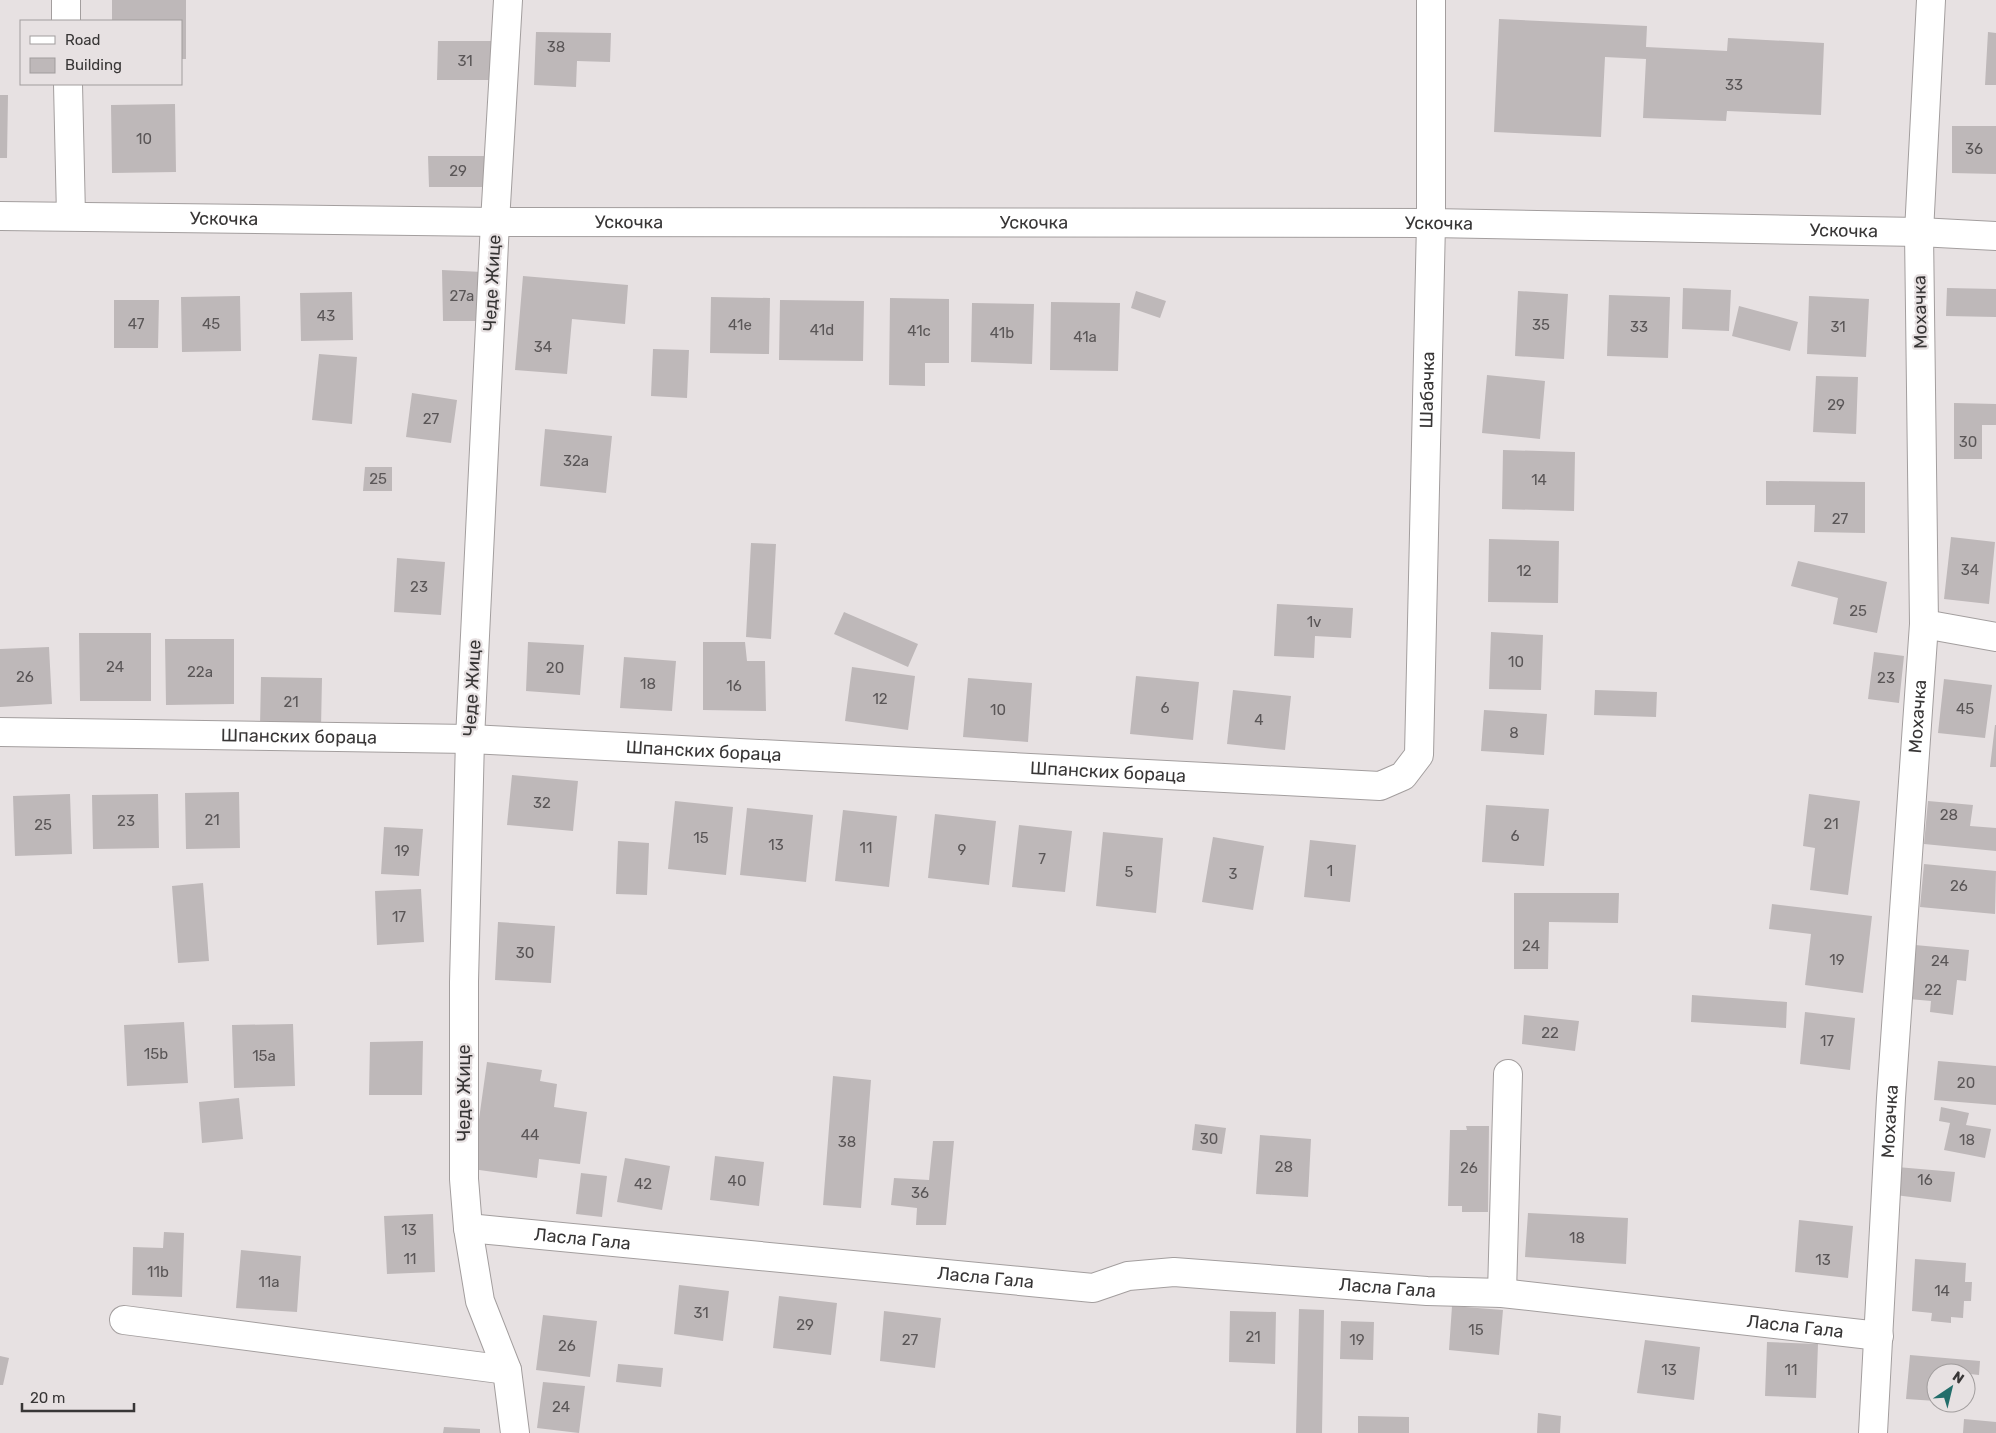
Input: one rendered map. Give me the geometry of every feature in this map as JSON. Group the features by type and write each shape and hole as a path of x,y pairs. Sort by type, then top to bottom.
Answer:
{"street":[{"path":"66,0 66,20"},
{"name":"Чеде Жице","path":"508,0 494,222 470,739 464,992 464,1178 468,1228 480,1301 507,1370 515,1433"},
{"name":"Шабачка","path":"1404,776 1419,755 1431,223 1431,0"},
{"name":"Мохачка","path":"1873,1433 1891,1098 1924,624 1919,232 1932,0"},
{"path":"68,85 72,216"},
{"name":"Ускочка","path":"0,216 494,222 1431,223 1919,232 1996,236"},
{"path":"1924,624 1996,637"},
{"name":"Шпанских бораца","path":"0,732 470,739 1380,786 1404,776"},
{"path":"1502,1294 1508,1074"},
{"name":"Ласла Гала","path":"468,1228 1093,1288 1128,1276 1174,1272 1427,1291 1502,1294 1879,1336"},
{"path":"124,1320 507,1370"}],"building":[{"path":"112,0 186,0 186,59 182,59 182,20 112,20"},
{"path":"1499,19 1647,26 1646,47 1727,51 1728,38 1824,43 1821,115 1727,111 1726,121 1643,118 1646,59 1605,57 1601,137 1494,132"},
{"path":"536,32 611,33 610,62 577,61 576,87 534,85"},
{"path":"1988,32 1996,33 1996,85 1985,85"},
{"path":"438,41 493,41 491,80 437,80"},
{"path":"0,95 8,95 7,158 0,158"},
{"path":"175,104 176,172 112,173 111,105"},
{"path":"1952,126 1996,126 1996,174 1952,173"},
{"path":"428,156 487,156 486,187 429,187"},
{"path":"442,270 482,272 483,321 443,321"},
{"path":"523,276 628,285 625,324 572,319 567,374 515,370"},
{"path":"1683,288 1731,290 1729,331 1682,329"},
{"path":"1947,288 1996,289 1996,317 1946,316"},
{"path":"1136,291 1166,301 1160,318 1131,308"},
{"path":"1518,291 1568,294 1564,359 1515,356"},
{"path":"352,292 353,340 301,341 300,293"},
{"path":"1609,295 1670,297 1668,358 1607,356"},
{"path":"240,296 241,351 182,352 181,297"},
{"path":"1809,296 1869,299 1866,357 1807,354"},
{"path":"711,297 770,298 769,354 710,353"},
{"path":"890,298 949,299 949,363 925,363 925,386 889,385"},
{"path":"114,300 159,300 158,348 114,348"},
{"path":"780,300 864,301 863,361 779,360"},
{"path":"1051,302 1120,303 1118,371 1050,370"},
{"path":"972,303 1034,304 1032,364 971,362"},
{"path":"1739,306 1798,322 1790,351 1732,336"},
{"path":"653,349 689,350 687,398 651,396"},
{"path":"319,354 357,357 352,424 312,420"},
{"path":"1487,375 1545,381 1540,439 1482,433"},
{"path":"1816,376 1858,377 1856,434 1813,432"},
{"path":"412,393 457,400 451,443 406,437"},
{"path":"1954,403 1996,404 1996,425 1982,425 1982,459 1954,459"},
{"path":"545,429 612,436 606,493 540,486"},
{"path":"1503,450 1575,452 1574,511 1502,509"},
{"path":"365,467 392,467 392,491 363,491"},
{"path":"1766,481 1865,482 1865,533 1814,532 1815,505 1766,505"},
{"path":"1951,537 1995,542 1989,604 1944,599"},
{"path":"1489,539 1559,541 1558,603 1488,602"},
{"path":"751,543 776,544 771,639 746,637"},
{"path":"397,558 445,562 441,615 394,612"},
{"path":"1798,561 1887,582 1877,633 1833,624 1838,598 1791,586"},
{"path":"1277,604 1353,608 1351,638 1315,636 1314,658 1274,656"},
{"path":"844,612 918,644 908,667 834,634"},
{"path":"1491,632 1543,635 1541,690 1489,689"},
{"path":"79,633 151,633 151,701 80,701"},
{"path":"165,639 234,639 234,704 166,705"},
{"path":"528,642 584,645 580,695 526,691"},
{"path":"703,642 745,642 747,661 765,661 766,711 703,710"},
{"path":"49,647 52,704 0,707 0,649"},
{"path":"1874,652 1904,656 1899,703 1868,699"},
{"path":"624,657 676,661 672,711 620,708"},
{"path":"852,667 915,676 908,730 845,721"},
{"path":"1136,676 1199,682 1193,740 1130,734"},
{"path":"261,677 322,678 321,728 260,726"},
{"path":"968,678 1032,683 1028,742 963,737"},
{"path":"1944,679 1992,685 1985,738 1938,733"},
{"path":"1233,690 1291,696 1285,750 1227,744"},
{"path":"1595,690 1657,692 1656,717 1594,715"},
{"path":"1484,710 1547,714 1544,755 1481,751"},
{"path":"1995,725 1996,767 1990,767"},
{"path":"512,775 578,781 573,831 507,825"},
{"path":"239,792 240,848 186,849 185,793"},
{"path":"70,794 72,854 15,856 13,796"},
{"path":"158,794 159,848 93,849 92,795"},
{"path":"1809,794 1860,801 1848,895 1810,890 1815,848 1803,846"},
{"path":"675,801 733,807 726,875 668,869"},
{"path":"1928,801 1973,805 1970,826 1996,828 1996,851 1924,844"},
{"path":"1486,805 1549,809 1544,866 1482,862"},
{"path":"747,808 813,815 806,882 740,875"},
{"path":"843,810 897,816 889,887 835,881"},
{"path":"935,814 996,821 989,885 928,878"},
{"path":"1019,825 1072,831 1065,892 1012,887"},
{"path":"384,827 423,829 419,876 381,874"},
{"path":"1103,832 1163,838 1156,913 1096,906"},
{"path":"1213,837 1264,846 1253,910 1202,902"},
{"path":"1310,840 1356,845 1350,902 1304,897"},
{"path":"618,841 649,843 647,895 616,894"},
{"path":"1924,864 1996,871 1995,914 1920,907"},
{"path":"203,883 209,961 178,963 172,886"},
{"path":"421,889 424,942 377,945 375,891"},
{"path":"1514,893 1619,893 1618,923 1549,922 1548,969 1514,969"},
{"path":"1772,904 1872,916 1863,993 1805,985 1811,934 1769,929"},
{"path":"498,922 555,926 551,983 495,980"},
{"path":"1915,945 1969,950 1966,981 1957,980 1953,1015 1930,1012 1931,1001 1909,999"},
{"path":"1692,995 1787,1002 1786,1028 1691,1022"},
{"path":"1805,1012 1855,1018 1850,1070 1800,1064"},
{"path":"1524,1015 1579,1021 1575,1051 1522,1044"},
{"path":"184,1022 188,1083 127,1086 124,1025"},
{"path":"293,1024 295,1086 234,1088 232,1025"},
{"path":"423,1041 422,1095 369,1095 370,1042"},
{"path":"1938,1061 1996,1066 1996,1105 1934,1100"},
{"path":"487,1062 542,1070 540,1081 557,1084 554,1107 587,1112 580,1164 539,1159 537,1178 472,1169"},
{"path":"833,1076 871,1080 861,1208 823,1205"},
{"path":"239,1098 243,1139 202,1143 199,1102"},
{"path":"1941,1107 1969,1113 1966,1125 1991,1129 1985,1158 1944,1150 1950,1123 1939,1121"},
{"path":"1195,1124 1226,1128 1222,1154 1192,1150"},
{"path":"1466,1126 1489,1126 1488,1212 1462,1212 1462,1206 1448,1206 1450,1130 1467,1130"},
{"path":"1260,1135 1311,1139 1308,1197 1256,1194"},
{"path":"933,1141 954,1141 946,1225 916,1225 917,1208 891,1205 894,1178 929,1180"},
{"path":"715,1156 764,1162 759,1206 710,1200"},
{"path":"625,1158 670,1166 662,1210 617,1202"},
{"path":"1897,1167 1955,1172 1951,1202 1895,1195"},
{"path":"581,1173 607,1176 602,1217 576,1214"},
{"path":"1528,1213 1628,1218 1626,1264 1525,1257"},
{"path":"433,1214 435,1272 387,1274 384,1216"},
{"path":"1799,1220 1853,1226 1848,1278 1795,1272"},
{"path":"164,1232 184,1233 182,1297 132,1295 133,1247 163,1248"},
{"path":"241,1250 301,1256 297,1312 236,1308"},
{"path":"1915,1259 1966,1263 1965,1282 1972,1282 1971,1301 1964,1301 1963,1318 1951,1317 1951,1323 1931,1321 1932,1313 1912,1311"},
{"path":"679,1285 729,1291 723,1341 674,1334"},
{"path":"779,1296 837,1303 831,1355 773,1348"},
{"path":"1452,1306 1503,1310 1499,1355 1449,1350"},
{"path":"1299,1309 1324,1310 1322,1433 1296,1433"},
{"path":"884,1311 941,1318 935,1368 880,1361"},
{"path":"1230,1311 1276,1312 1275,1364 1229,1362"},
{"path":"543,1315 597,1321 590,1377 536,1370"},
{"path":"1341,1321 1374,1322 1373,1360 1340,1359"},
{"path":"1645,1340 1700,1347 1694,1400 1637,1393"},
{"path":"1767,1342 1818,1344 1816,1398 1765,1396"},
{"path":"1910,1355 1980,1361 1979,1375 1976,1375 1976,1363 1926,1363 1926,1400 1906,1399"},
{"path":"0,1356 9,1358 3,1385 0,1385"},
{"path":"618,1364 663,1368 661,1387 616,1382"},
{"path":"543,1382 585,1386 579,1433 537,1428"},
{"path":"1538,1413 1561,1416 1560,1433 1537,1433"},
{"path":"1358,1416 1409,1417 1409,1433 1358,1433"},
{"path":"1964,1419 1996,1422 1996,1433 1963,1433"},
{"path":"444,1427 480,1429 480,1433 443,1433"}]}
